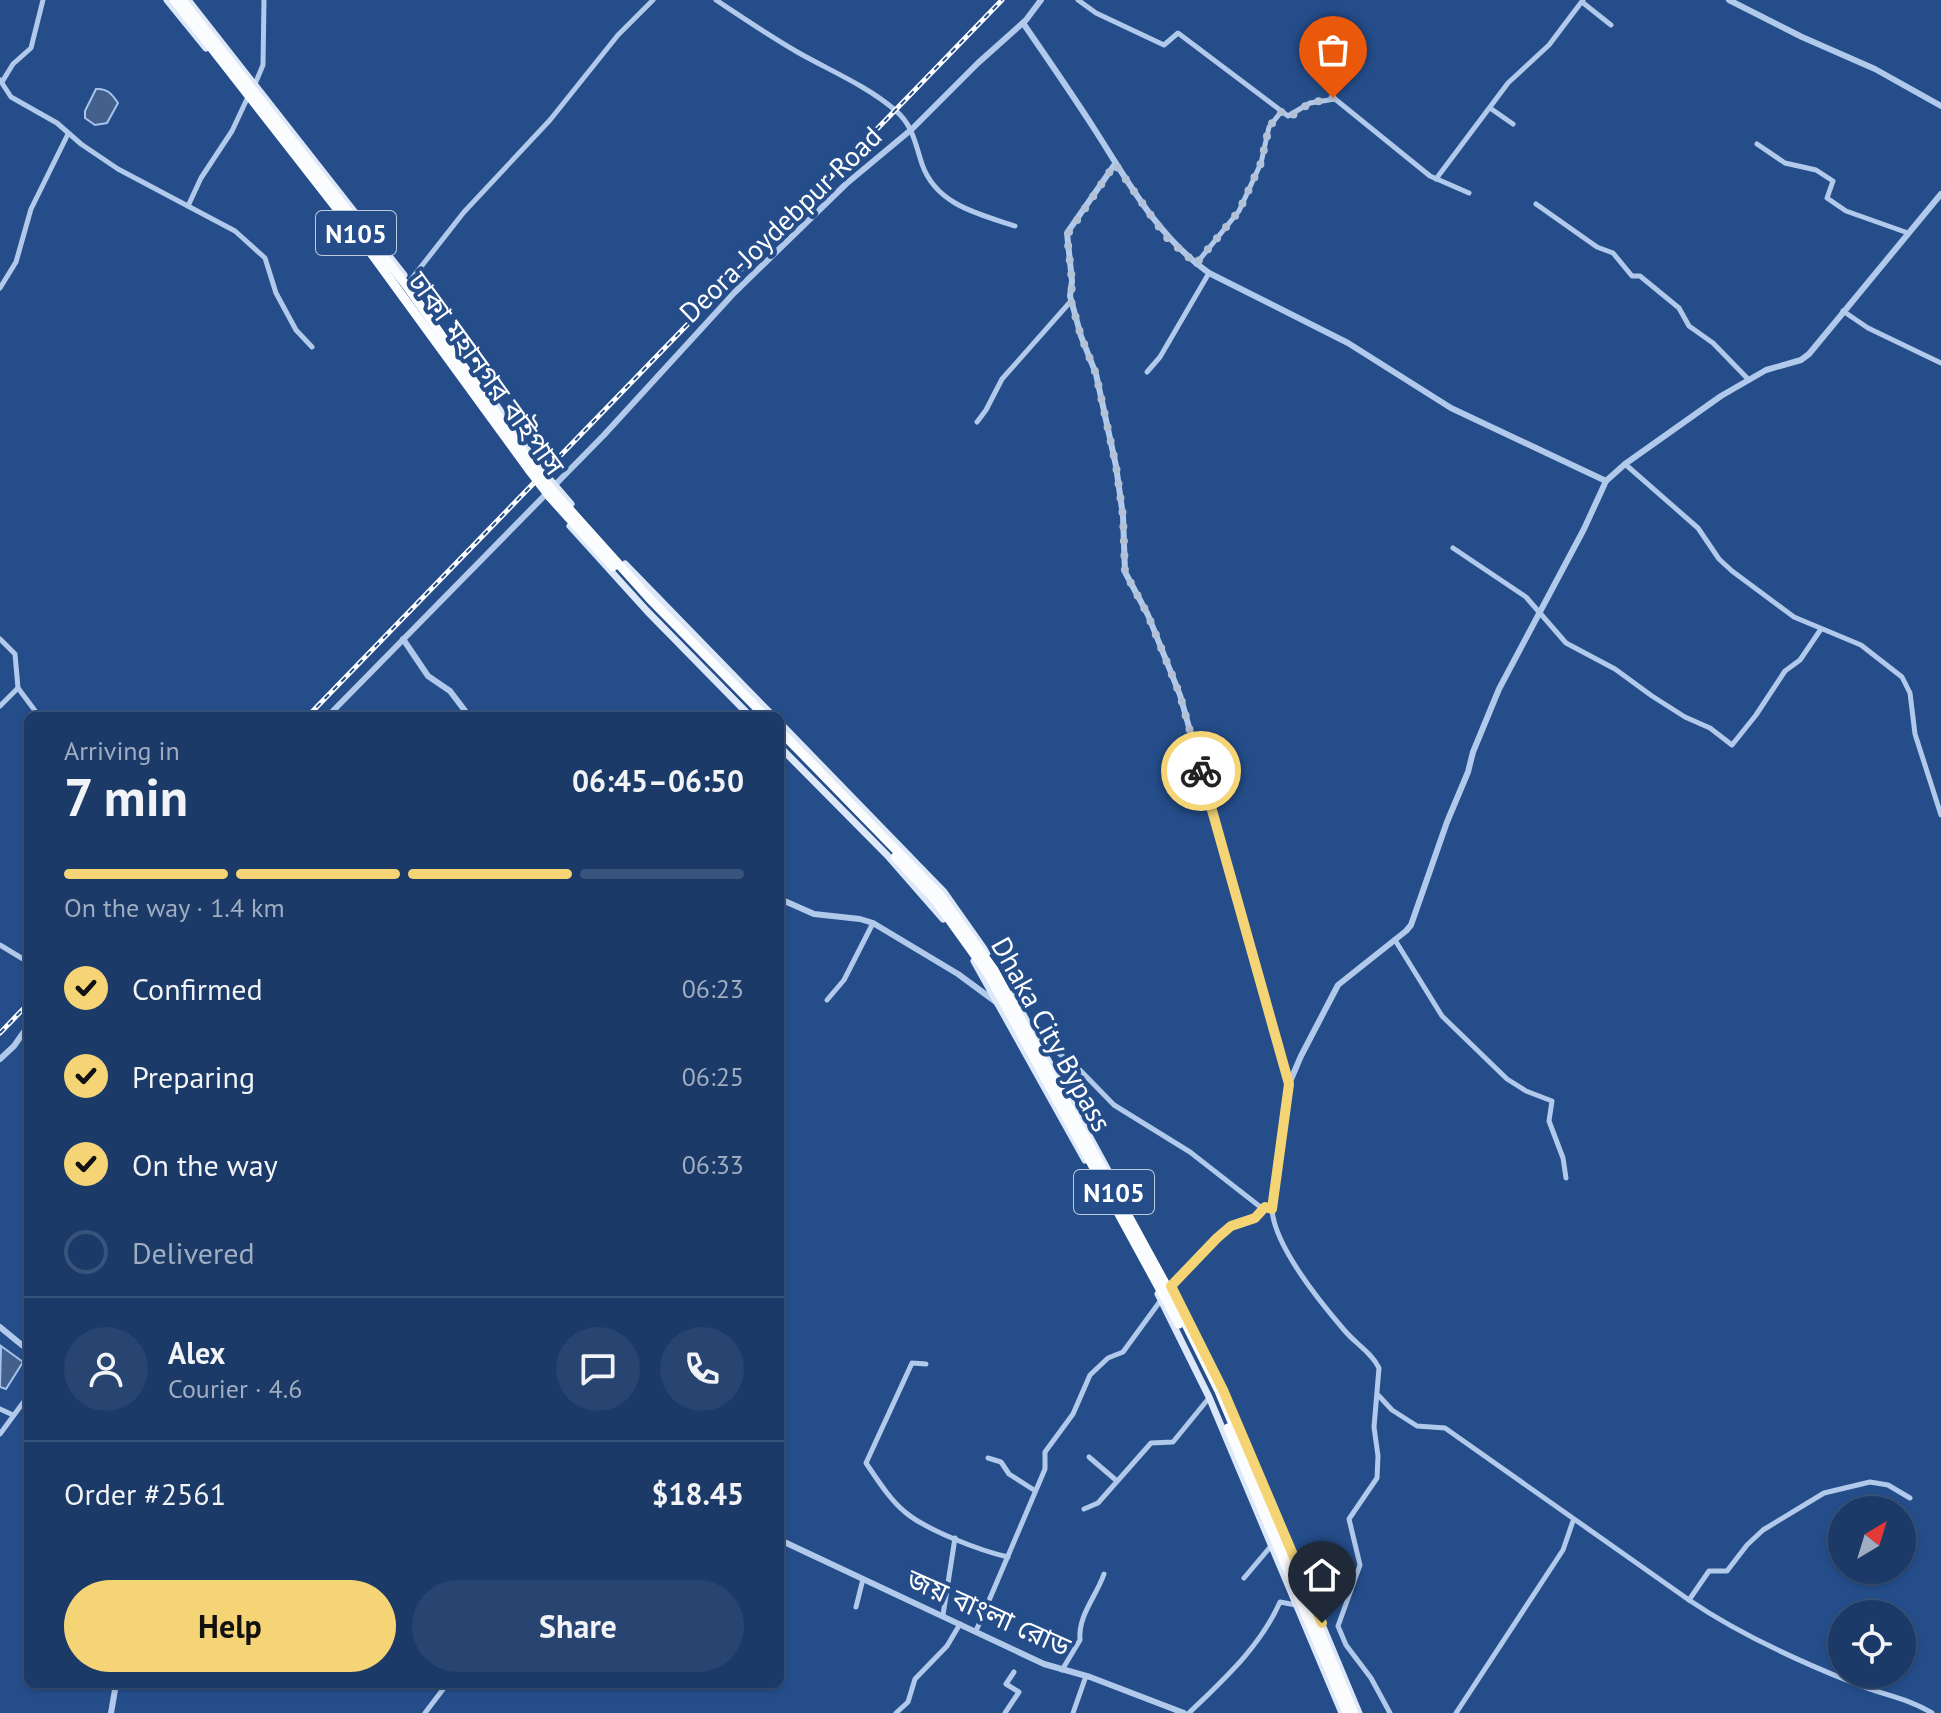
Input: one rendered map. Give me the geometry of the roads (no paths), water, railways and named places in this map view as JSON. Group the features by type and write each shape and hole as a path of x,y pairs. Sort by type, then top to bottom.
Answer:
{"highway":[{"name":"ঢাকা মহানগর বাইপাস","path":"174,0 363,242 533,470 620,575 753,712"},
{"name":"N105","path":"185,0 406,285 533,470"},
{"name":"N105","path":"551,492 761,712"},
{"name":"Dhaka City Bypass","path":"784,735 940,895 994,970 1172,1296 1219,1391 1356,1713"},
{"name":"N105","path":"784,743 936,901 987,972 1177,1320 1207,1382 1344,1713"}],"main road":[{"path":"167,0 647,611 746,712"},
{"path":"185,0 255,84 409,282 551,492 769,712"},
{"path":"784,727 944,892 997,968 1171,1286 1228,1401 1356,1713"},
{"path":"784,751 933,905 982,973 1161,1300 1209,1397 1344,1713"}],"street":[{"path":"43,0 31,48 13,64 1,81 11,97 37,110 118,169 221,222 265,258 276,293 296,330 312,347"},
{"path":"255,84 263,65 264,0"},
{"path":"409,282 464,212 550,120 618,35 653,0"},
{"path":"716,0 769,36 849,79 892,108 912,129 923,168 937,189 972,214 1015,226"},
{"name":"Deora-Joydebpur Road","path":"332,712 551,492 734,293 846,184 912,129 1023,23 1041,0"},
{"path":"1078,0 1096,13 1164,45 1178,33 1290,117 1310,103 1333,98 1430,176 1469,193"},
{"path":"1729,0 1875,69 1941,106"},
{"path":"1436,179 1508,83 1549,45 1582,1 1611,25"},
{"path":"1023,23 1166,237 1196,264 1348,343 1451,408 1606,481"},
{"path":"188,206 247,99"},
{"path":"1490,108 1513,124"},
{"path":"1196,264 1239,211 1261,163 1269,127 1281,112"},
{"path":"0,288 16,262 31,209 68,134"},
{"path":"1757,144 1785,163 1816,170 1833,181 1827,198 1846,211 1908,233"},
{"path":"1115,164 1067,233 1071,301 1096,374 1116,466 1124,526 1125,572 1148,615 1180,695 1289,1084"},
{"path":"1390,1713 1370,1676 1348,1649 1338,1626 1360,1565 1349,1519 1377,1478 1374,1427 1379,1366 1347,1334 1288,1255 1272,1222 1289,1084 1338,985 1411,925 1499,689 1606,481 1721,396 1766,370 1801,360 1809,354 1941,194"},
{"path":"1536,204 1597,247 1613,253 1632,276 1640,276 1679,308 1689,326 1713,343 1749,380"},
{"path":"1147,372 1160,357 1209,273"},
{"path":"977,422 1002,379 1071,301"},
{"path":"1842,311 1868,328 1941,363"},
{"path":"1625,464 1698,528 1719,559 1732,571 1794,617 1861,645 1902,677 1910,693 1915,734 1941,815"},
{"path":"1453,548 1517,590 1566,643 1615,669 1652,696 1685,717 1710,728 1732,745 1785,671 1800,660 1821,629"},
{"path":"0,639 15,654 18,688 36,712"},
{"path":"403,639 428,676 450,691 466,712"},
{"path":"0,706 18,688"},
{"path":"784,901 814,914 873,923 958,974 998,1003"},
{"path":"827,1000 844,980 873,923"},
{"path":"1395,940 1442,1016 1507,1079 1526,1091 1552,1101 1549,1121 1563,1158 1566,1178"},
{"path":"0,945 24,960"},
{"path":"0,1059 24,1032"},
{"path":"1036,1037 1077,1067 1114,1105 1190,1152 1263,1209 1272,1209"},
{"path":"1171,1286 1231,1226 1255,1218 1263,1209"},
{"path":"976,1631 1045,1469 1045,1452 1077,1406 1090,1375 1108,1358 1123,1352 1161,1300"},
{"path":"0,1327 24,1347"},
{"path":"926,1364 912,1363 866,1463 903,1511 917,1521 987,1552 1008,1557"},
{"path":"1378,1395 1392,1410 1417,1426 1445,1428 1689,1600 1788,1655 1855,1684 1915,1702 1932,1713"},
{"path":"1084,1509 1098,1503 1151,1443 1173,1442 1209,1397"},
{"path":"0,1434 24,1401"},
{"path":"0,1409 14,1415"},
{"path":"1089,1457 1117,1481"},
{"path":"988,1458 1001,1462 1009,1474 1034,1490"},
{"path":"1689,1600 1709,1571 1727,1571 1763,1530 1824,1493 1870,1482 1888,1485 1907,1496"},
{"path":"1456,1713 1563,1550 1573,1521"},
{"path":"943,1615 955,1538"},
{"name":"জয় বাংলা রোড","path":"784,1542 1062,1671 1086,1676 1186,1713"},
{"path":"1244,1578 1271,1546"},
{"path":"1062,1671 1080,1640 1078,1631 1081,1621 1104,1574"},
{"path":"856,1607 863,1579"},
{"path":"1186,1713 1228,1677 1261,1639 1280,1602 1296,1606"},
{"path":"896,1713 909,1700 915,1679 947,1646 960,1624"},
{"path":"1005,1713 1019,1692 1006,1683 1014,1672"},
{"path":"1073,1713 1086,1676"},
{"path":"111,1713 115,1688"},
{"path":"425,1713 444,1688"}],"water":[{"path":"96,89 109,92 118,103 107,123 95,125 85,118 85,111"},
{"path":"1,1346 23,1362 6,1389 0,1387"}],"railway":[{"path":"312,712 1002,0"},
{"path":"0,1033 24,1008"}]}
